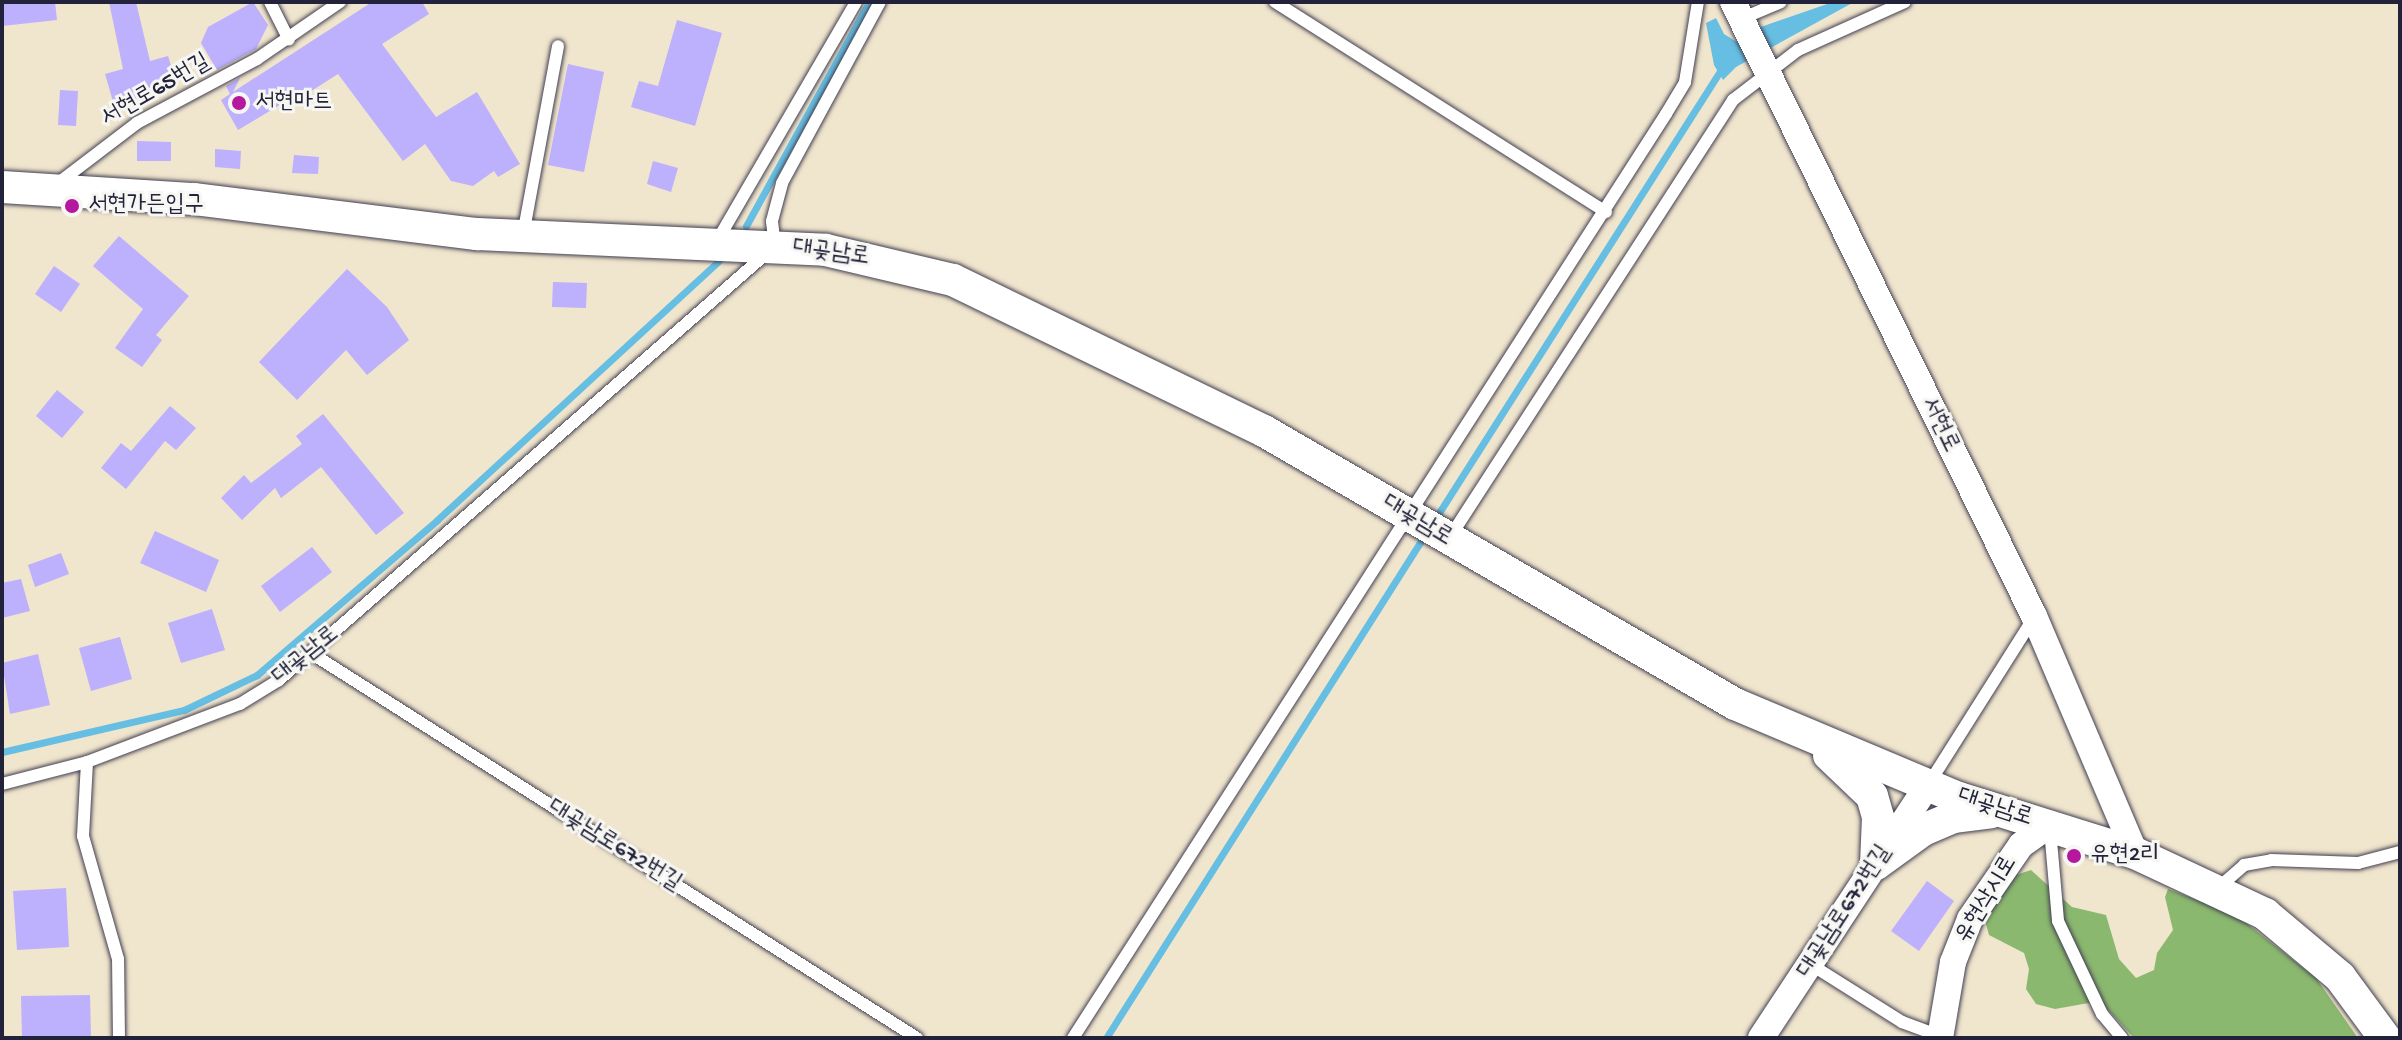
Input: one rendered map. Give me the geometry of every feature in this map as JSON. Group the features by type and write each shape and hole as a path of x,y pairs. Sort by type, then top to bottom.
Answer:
{"street":[{"name":"서현로","path":"1737,10 2034,616 2135,853"},
{"name":"대곶남로","path":"2,187 195,199 477,234 775,246 896,263 953,280 1264,431 1665,668 1807,737 1928,785 2135,853 2216,889 2301,940 2340,977 2385,1038"},
{"path":"1807,737 1861,780 1872,796 1878,817 1876,864"},
{"name":"대곶남로672번길","path":"1761,1038 1928,785"},
{"path":"1876,864 1923,830 1953,817 2004,811"},
{"name":"유현삭시로","path":"1940,1037 1953,962 1970,919 2021,845 2050,825"}],"lane":[{"path":"270,2 289,40"},
{"name":"서현로65번길","path":"52,188 137,123 289,40 340,2"},
{"path":"716,243 763,170 856,2"},
{"path":"775,246 772,221 782,183 880,2"},
{"path":"1275,2 1606,212"},
{"path":"1429,528 1606,212 1685,82 1698,2"},
{"path":"1737,10 1781,2"},
{"path":"1073,1038 1733,100 1764,65 1905,2"},
{"path":"523,235 558,46"},
{"name":"대곶남로","path":"2,784 87,762 240,704 311,653 775,246"},
{"path":"1928,785 2034,616"},
{"name":"대곶남로672번길","path":"311,653 917,1038"},
{"path":"87,762 83,836 118,959 119,1038"},
{"name":"대곶남로","path":"2050,825 2058,921 2102,1014 2122,1038"},
{"path":"2216,889 2244,865 2271,860 2358,863 2400,852"},
{"path":"1810,964 1902,1022 1940,1037"}],"green space":[{"path":"2031,870 2072,907 2106,915 2119,959 2136,978 2154,970 2157,953 2173,930 2165,897 2168,889 2236,915 2316,978 2358,1038 2134,1038 2100,1001 2055,1009 2036,1004 2026,989 2029,969 2024,953 1989,935 1984,917 2016,875"}],"water":[{"path":"1833,2 1854,2 1736,67 1723,80 1714,65 1706,23 1716,18 1724,34 1737,42 1758,28"}],"building":[{"path":"7,2 55,2 57,20 2,26 2,5"},
{"path":"109,2 136,2 150,61 168,56 178,87 114,105 105,74 123,69"},
{"path":"253,2 268,25 256,49 217,70 201,43 208,27"},
{"path":"372,2 422,2 429,14 382,44 436,117 477,92 520,164 498,177 494,171 473,186 451,181 425,144 403,161 338,74 286,107 283,103 238,130 221,100 230,94 226,86 240,78 233,92"},
{"path":"677,20 722,33 695,126 631,107 639,81 658,86"},
{"path":"568,64 604,72 584,172 548,165"},
{"path":"60,90 78,91 76,126 58,125"},
{"path":"137,141 171,142 171,161 137,161"},
{"path":"215,149 241,151 240,169 215,167"},
{"path":"294,155 319,157 318,174 292,173"},
{"path":"653,161 678,168 671,192 647,184"},
{"path":"119,236 189,296 156,335 162,340 142,367 115,348 143,309 93,266"},
{"path":"54,266 80,284 61,312 35,294"},
{"path":"347,269 387,307 409,340 367,375 346,350 297,400 259,362"},
{"path":"553,282 587,283 586,308 552,307"},
{"path":"57,390 84,412 62,438 36,416"},
{"path":"170,406 196,428 176,450 165,441 126,489 101,468 121,443 131,451"},
{"path":"323,414 404,513 376,535 321,467 281,498 275,488 242,520 221,498 244,475 251,483 302,444 296,436"},
{"path":"155,531 219,560 206,592 140,563"},
{"path":"312,547 332,572 280,612 261,586"},
{"path":"61,553 69,574 35,587 28,565"},
{"path":"21,579 30,611 2,618 2,583"},
{"path":"212,609 225,650 181,663 168,623"},
{"path":"120,637 132,679 91,691 79,648"},
{"path":"38,654 50,705 10,714 2,663"},
{"path":"1927,881 1954,901 1919,951 1891,931"},
{"path":"66,888 69,947 17,950 13,891"},
{"path":"90,995 91,1038 22,1038 21,996"}],"waterway":[{"path":"746,226 869,2"},
{"path":"1435,519 1722,68"},
{"path":"2,752 184,710 257,675 437,520 719,261"},
{"path":"1106,1038 1426,533"}],"place":[{"name":"서현마트","path":"239,103"},
{"name":"서현가든입구","path":"72,206"},
{"name":"유현2리","path":"2074,856"}]}
